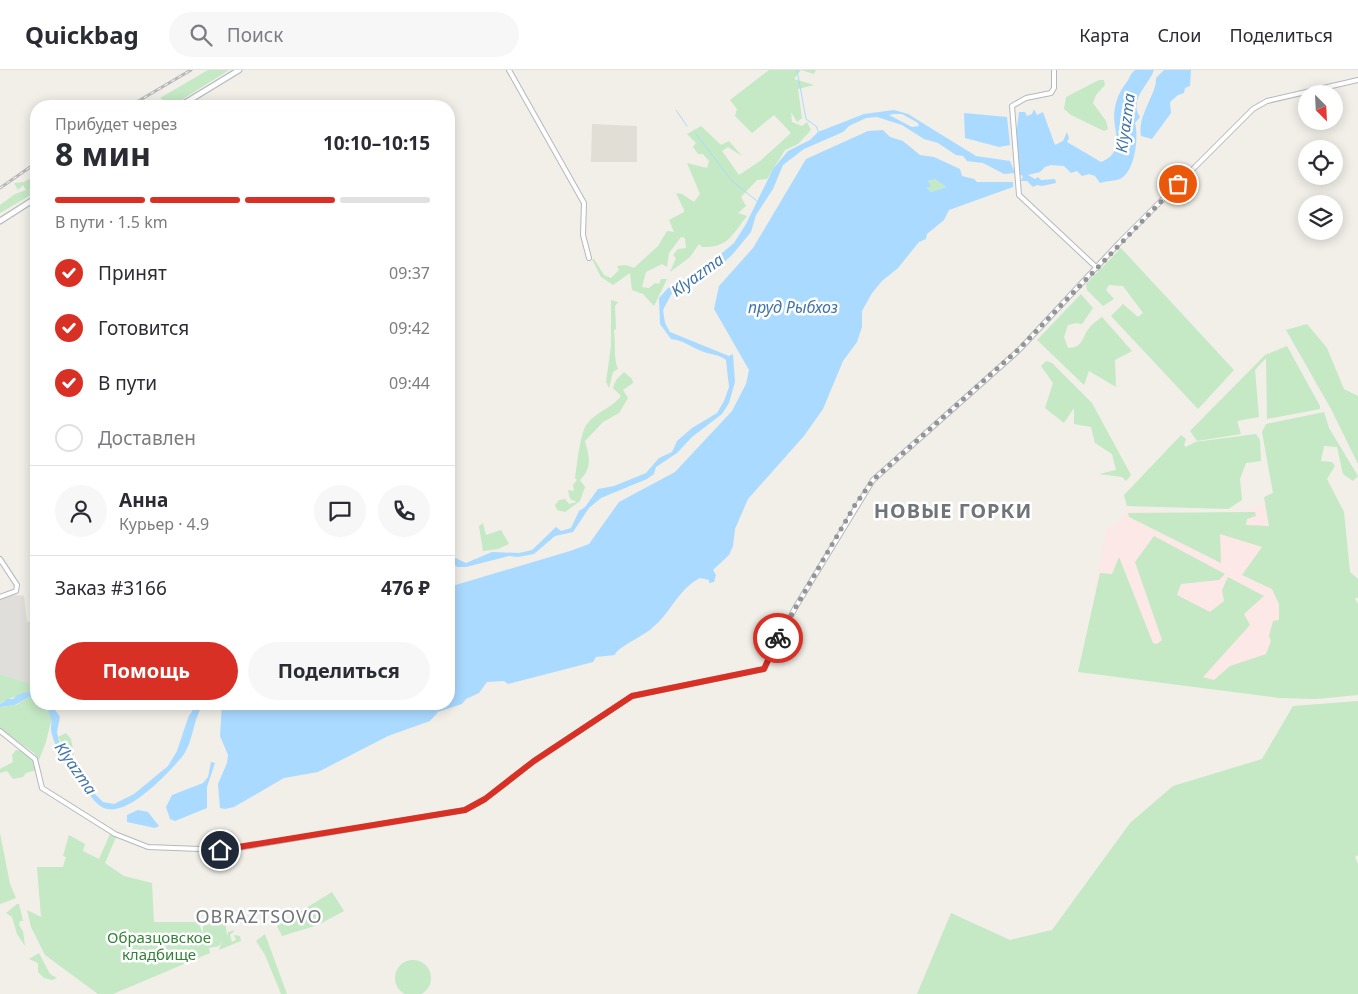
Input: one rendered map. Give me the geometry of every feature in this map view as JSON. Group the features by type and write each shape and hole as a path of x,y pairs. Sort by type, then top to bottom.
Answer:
{"main road":[{"path":"190,100 239,70"},
{"path":"0,221 30,202"}],"street":[{"path":"509,70 574,184 585,210 584,235 589,258"},
{"path":"1054,70 1054,88 1051,93 1017,101 1011,110 1019,195 1097,268"},
{"path":"0,731 35,758 40,785 45,790 115,834 148,847 226,850 465,810 485,799 534,761 632,696 764,669 795,608 873,480 1018,350 1258,105 1267,100 1358,80"},
{"path":"0,559 17,585 16,591 0,597"}],"shaded area":[{"path":"592,124 637,126 637,162 591,162"},
{"path":"1305,489 1321,696 1081,672 1106,529 1121,520 1126,510 1232,515"},
{"path":"15,595 24,596 27,622 30,622 30,683 0,674 0,599"}],"green space":[{"path":"208,70 229,70 182,100 163,100 160,98"},
{"path":"769,70 801,70 794,79 814,85 798,89 802,118 797,122 791,112 792,122 802,126 807,122 811,130 798,144 785,150 767,179 757,180 741,197 746,206 738,213 747,216 729,239 724,243 711,247 702,247 699,244 690,257 670,272 676,258 673,255 678,249 686,248 685,238 681,237 669,253 667,267 662,264 646,272 642,287 649,288 655,283 659,284 661,279 667,279 654,306 643,294 632,290 630,273 613,285 601,277 592,259 594,259 604,275 611,278 619,270 617,266 626,265 634,268 658,246 667,231 674,232 669,220 684,212 676,193 682,194 694,202 700,194 687,163 707,168 709,161 703,154 698,154 693,147 696,143 687,134 701,126 721,145 729,141 742,156 728,147 722,151 739,175 760,161 791,133 774,115 752,133 735,116 737,109 730,100"},
{"path":"801,70 816,70 814,74"},
{"path":"1099,80 1104,80 1105,85 1096,95 1093,103 1106,121 1108,129 1104,131 1071,115 1064,109 1066,97"},
{"path":"30,178 30,196 0,213 0,205 15,194 26,190 23,185 18,190 14,183 24,182"},
{"path":"935,179 946,187 931,192 927,188 930,184 928,181"},
{"path":"1121,248 1234,370 1198,409 1111,316 1123,304 1138,317 1143,313 1123,286 1109,285 1106,290 1114,299 1103,306 1087,290 1086,284"},
{"path":"1081,294 1093,308 1082,324 1068,325 1064,337 1068,348 1080,344 1087,330 1102,317 1132,351 1115,360 1116,387 1089,371 1084,385 1037,340"},
{"path":"611,300 618,302 615,306 616,329 614,330 618,369 613,372 609,388 606,382 611,346"},
{"path":"1307,324 1327,348 1344,389 1358,396 1358,464 1331,409 1286,330"},
{"path":"1287,346 1320,409 1267,419 1266,358 1255,370 1259,417 1237,421 1241,434 1197,441 1190,431 1265,355"},
{"path":"1046,361 1052,363 1092,403 1131,475 1126,481 1122,477 1099,474 1116,470 1112,454 1095,443 1091,427 1074,424 1074,408 1064,423 1045,408 1053,383 1041,366"},
{"path":"624,372 632,379 633,383 623,390 628,398 619,413 603,422 585,441 589,461 587,471 580,480 585,487 580,501 565,512 557,510 555,505 559,500 565,499 569,504 577,502 570,499 568,490 574,491 573,485 577,480 575,478 578,458 585,428 591,420 621,396 613,388 616,380"},
{"path":"1324,412 1329,428 1358,476 1353,481 1343,474 1337,447 1324,446 1321,461 1332,462 1335,466 1327,479 1344,512 1350,572 1358,579 1358,598 1355,598 1358,604 1358,695 1316,699 1279,698 1078,672 1100,573 1112,574 1119,557 1153,643 1157,644 1162,640 1135,562 1154,536 1225,574 1219,580 1181,584 1177,595 1210,612 1224,601 1222,590 1228,577 1264,596 1244,614 1250,625 1203,677 1214,680 1230,666 1266,654 1271,641 1269,636 1273,621 1279,620 1279,604 1272,589 1242,575 1262,547 1220,534 1221,563 1129,517 1128,513 1255,512 1256,516 1247,519 1246,525 1269,526 1264,497 1273,493 1262,432 1266,424"},
{"path":"1256,434 1260,440 1261,461 1246,463 1240,479 1242,500 1228,509 1127,506 1124,495 1181,435 1186,439 1184,445 1186,447 1195,442"},
{"path":"483,523 486,535 501,530 509,544 498,549 483,551 479,526"},
{"path":"0,674 30,683 30,691 3,701 0,704"},
{"path":"30,697 30,710 47,710 52,717 39,760 34,753 0,729 0,707 16,705"},
{"path":"1358,701 1358,855 1355,857 1358,864 1358,994 917,994 951,913 1010,940 1052,930 1130,823 1173,786 1262,759 1293,706"},
{"path":"66,733 71,739 74,754 70,756 58,737"},
{"path":"16,750 24,752 29,756 37,770 26,773 23,777 13,779 7,771 0,773 0,769 13,762 12,755"},
{"path":"0,833 10,884 16,898 0,904"},
{"name":"Образцовское кладбище","path":"110,834 116,837 105,863 124,876 152,883 154,922 198,922 203,934 203,926 225,919 227,936 228,932 235,930 230,935 232,942 236,940 234,935 240,936 241,941 219,950 222,941 219,946 209,948 210,953 113,994 98,994 45,955 31,927 27,910 41,917 37,867 63,867 66,857 63,856 69,835 85,844 83,851 99,859"},
{"path":"332,892 344,911 318,925 282,936 277,926"},
{"path":"19,904 23,921 20,921 19,925 23,931 25,946 17,934 12,917 6,913"},
{"path":"265,934 287,994 281,994 265,955 256,941"},
{"path":"39,953 50,974 57,978 52,980 44,978 38,972 38,963 29,959"},
{"path":"406,961 420,961 430,971 430,985 420,995 406,995 396,985 396,971"}],"water":[{"name":"Klyazma","path":"1135,70 1154,70 1136,105 1140,117 1135,123 1135,154 1125,175 1120,179 1100,183 1095,176 1089,174 1082,176 1077,171 1071,173 1064,166 1051,165 1045,167 1040,172 1028,175 1035,179 1038,177 1041,180 1055,179 1056,183 1033,187 1027,181 1021,181 1023,176 1017,173 1016,135 1019,112 1025,112 1027,116 1032,114 1034,109 1037,115 1043,112 1055,145 1063,141 1067,132 1069,138 1067,142 1101,162 1113,153 1116,147 1115,106 1121,90"},
{"path":"1164,70 1191,70 1190,86 1185,88 1184,93 1178,95 1170,102 1171,113 1152,139 1141,136 1142,120 1154,91 1156,78"},
{"name":"Klyazma","path":"894,110 908,114 976,156 1010,161 1015,173 1004,174 983,163 967,161 963,156 956,155 938,143 924,139 902,125 877,117 866,118 849,126 843,132 804,149 783,165 773,189 756,215 751,232 732,255 715,270 672,293 663,310 665,323 670,332 729,356 733,354 735,382 729,403 722,414 692,437 677,453 656,467 654,474 647,479 601,498 589,508 573,532 555,536 534,554 518,557 509,556 466,567 455,566 455,558 466,563 492,552 519,553 532,550 556,527 561,531 571,528 579,511 585,507 598,489 614,486 646,473 659,458 672,452 677,441 692,428 717,413 729,387 726,360 671,339 660,324 659,298 668,288 698,273 734,243 746,224 773,169 788,151 810,140 818,132 864,114","holes":["902,114 918,123 919,126 912,127 889,115"]},
{"path":"964,113 1007,117 1010,145 999,147 965,138"},
{"name":"пруд Рыбхоз","path":"883,130 890,137 903,141 920,155 934,157 960,169 962,176 974,179 977,182 1013,182 1013,187 949,210 944,220 927,234 926,239 919,242 898,268 882,281 872,293 862,311 862,327 857,342 843,361 823,409 804,436 748,499 735,529 733,546 729,555 713,570 716,575 714,582 709,583 709,580 700,578 692,583 659,622 620,649 615,655 596,657 593,662 508,684 504,681 487,682 479,693 455,706 455,585 589,544 619,502 675,472 732,411 746,384 749,370 714,309 719,286 753,248 806,159 868,131","holes":["935,179 946,187 931,192 927,188 931,186 928,181"]},
{"path":"30,691 30,697 15,705 0,707 0,704 7,699 13,699 17,695"},
{"name":"Klyazma","path":"47,710 55,710 60,717 57,732 59,741 90,789 103,802 114,804 134,794 168,766 177,751 188,718 193,710 200,710 188,746 181,758 146,793 124,807 113,809 104,808 95,802 60,752 51,732 50,715"},
{"name":"пруд Рыбхоз","path":"222,710 444,710 438,712 430,721 388,736 318,772 284,778 234,807 225,809 220,808 218,784 227,763 228,755 220,736"},
{"path":"211,762 215,763 207,787 207,808 175,821 170,819 166,807 172,795 203,783 208,777"},
{"path":"138,810 148,812 159,826 155,828 127,822 127,815"}],"waterway":[{"path":"797,70 806,119 816,126 819,133"},
{"path":"676,110 687,126"},
{"path":"696,134 732,181 757,201"}],"railway":[{"path":"140,100 191,70"},
{"path":"0,188 30,167"}],"way so far":[{"path":"778,638 855,505 873,480 1018,350 1120,242 1178,184"}],"district":[{"name":"НОВЫЕ ГОРКИ","path":"953,511"},
{"name":"OBRAZTSOVO","path":"259,917"}],"route":[{"path":"220,850 465,810 473,807 534,761 632,696 764,669 778,638"}]}
